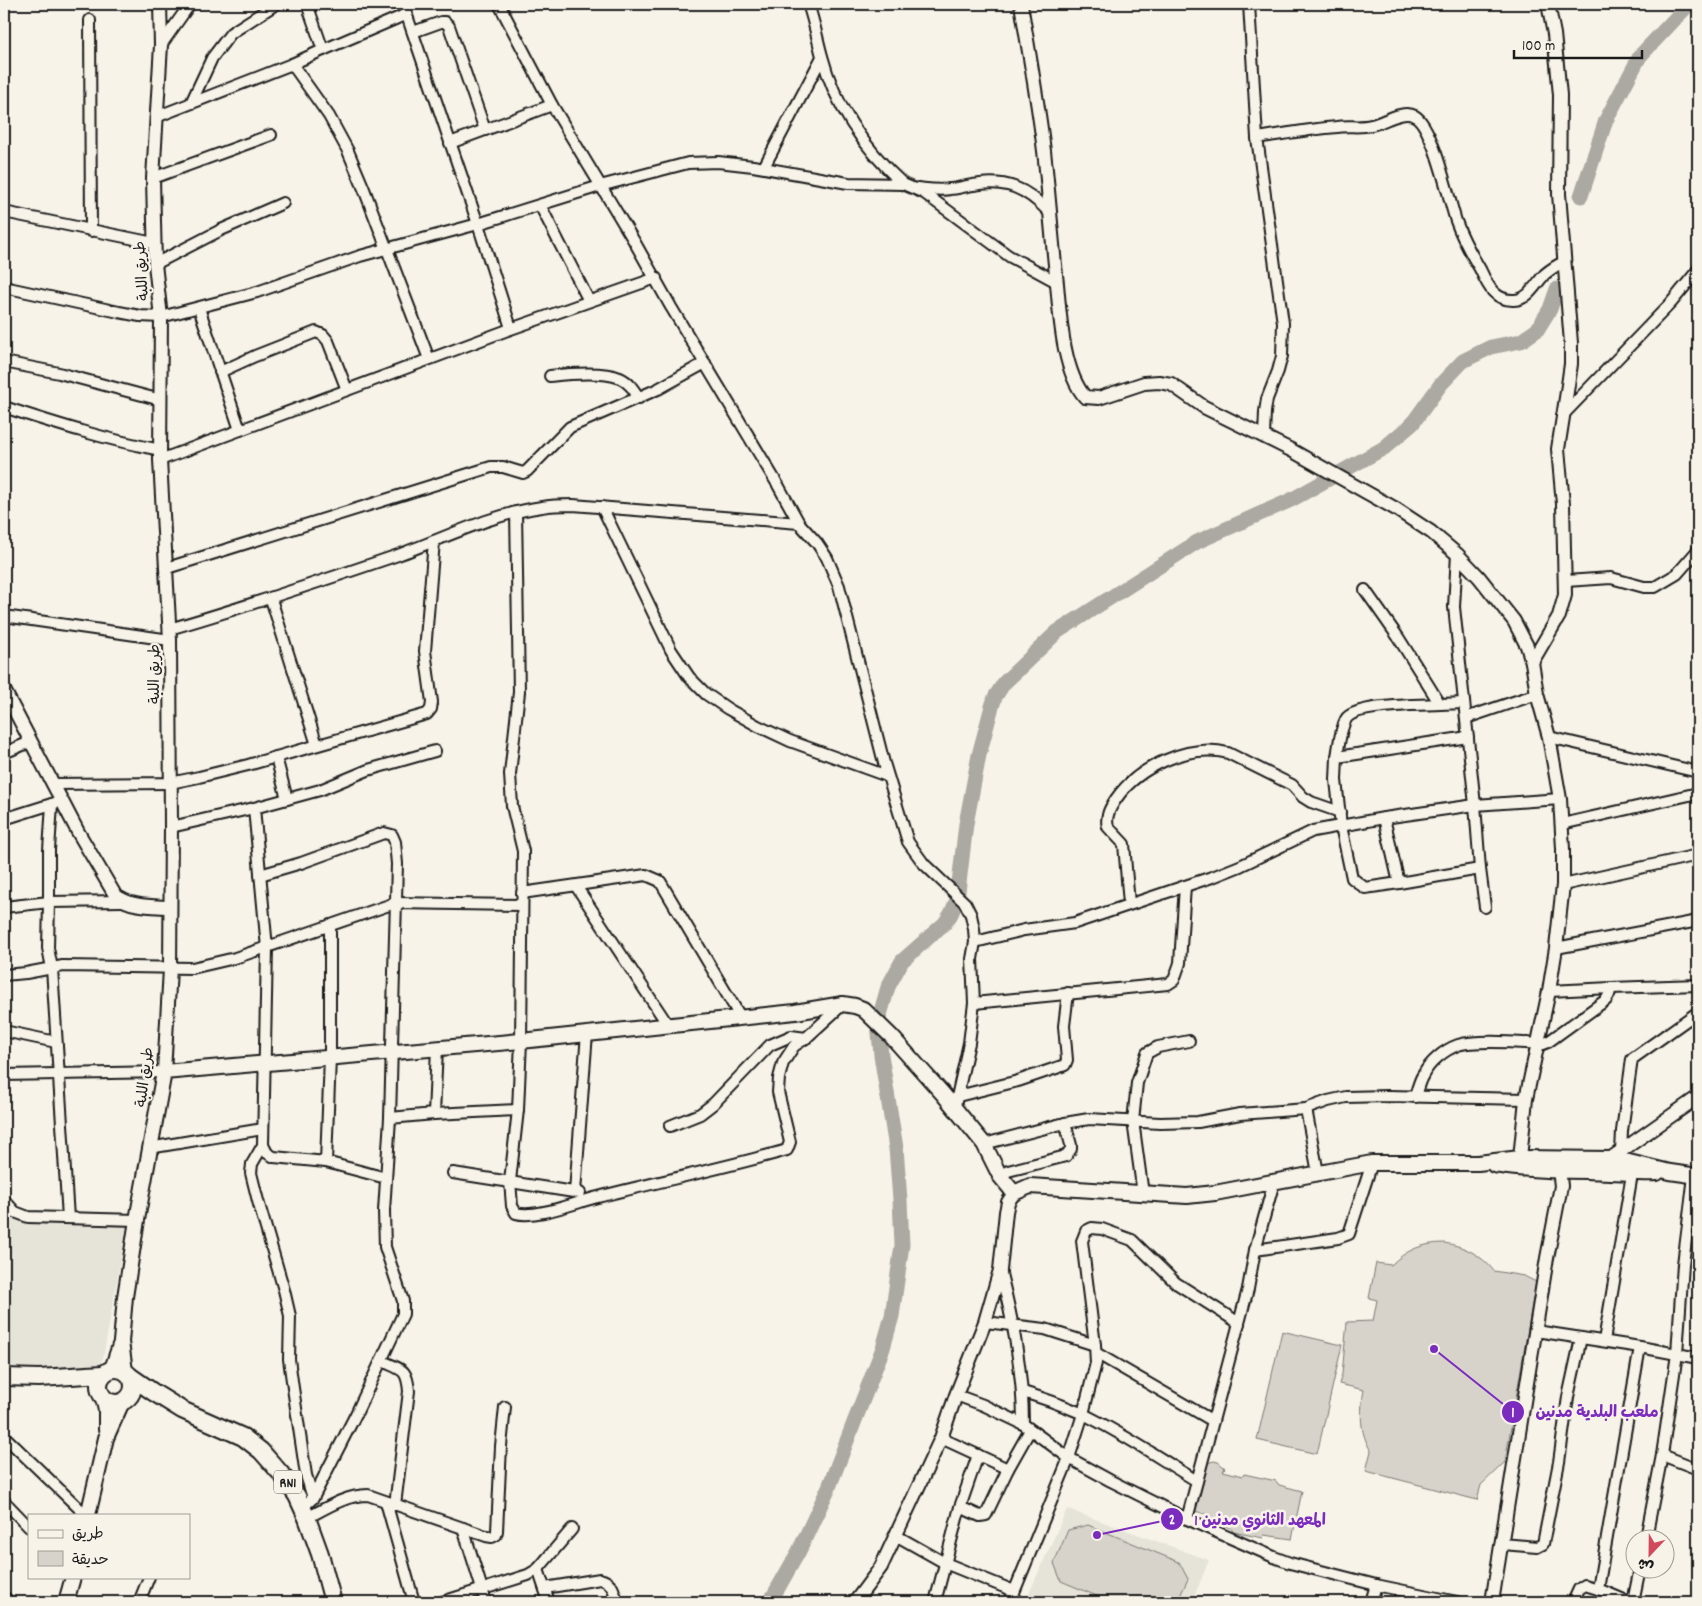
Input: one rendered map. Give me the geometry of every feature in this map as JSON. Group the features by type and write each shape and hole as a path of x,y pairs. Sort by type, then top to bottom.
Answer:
{"main road":[{"path":"164,1072 521,1041 795,1012 843,1004 862,1009 956,1101 984,1144 1000,1176 1014,1193 1030,1186 1187,1196 1215,1193 1372,1163 1565,1165 1616,1156 1629,1162 1696,1176"},
{"name":"طريق اللبة","path":"118,1373 125,1297 136,1220 164,1072"},
{"path":"1565,1165 1588,1171 1632,1174 1670,1172"},
{"path":"87,1514 106,1438 124,1401 132,1392 133,1386 118,1373 99,1382 106,1410 106,1438"},
{"name":"RN1","path":"4,1377 39,1378 118,1373 182,1410 243,1437 261,1451 308,1508 334,1602"},
{"name":"RN1","path":"39,1378 82,1386 112,1402 144,1400 182,1410"},
{"path":"66,1602 73,1578"}],"street":[{"name":"طريق اللبة","path":"160,4 161,45 153,178 155,264 161,317 161,455 170,634 171,827 170,969 164,1072"},
{"path":"161,45 190,4"},
{"path":"191,103 212,58 231,33 276,4"},
{"path":"307,4 323,50"},
{"path":"403,4 478,224 511,328"},
{"path":"499,4 552,105 656,278 671,307 799,523 817,543 827,558 839,586 887,776 908,842 924,864 965,903 971,915 975,942 972,960 974,1003 969,1043 956,1101"},
{"path":"808,4 822,57 837,97 854,129 876,158 902,184"},
{"path":"1021,4 1044,151 1062,329 1068,357 1080,391 1085,397 1099,398 1144,383 1159,382 1171,384 1204,407 1291,450 1358,488 1431,532 1457,554 1479,577 1514,621 1527,646 1532,662 1537,694 1549,737 1560,799 1563,885 1549,992 1526,1099 1520,1164"},
{"path":"1249,4 1257,138 1283,323 1282,356 1267,400 1264,436"},
{"path":"1532,662 1559,616 1564,601 1566,581 1558,449 1571,364 1559,194 1560,95 1554,34 1548,4"},
{"path":"156,117 292,64 407,14"},
{"path":"90,20 91,231"},
{"path":"413,32 441,22 445,22 449,26 485,130"},
{"path":"764,167 822,57"},
{"path":"292,64 330,116 340,135 364,189 429,359"},
{"path":"450,143 552,105"},
{"path":"1257,138 1329,127 1370,126 1397,116 1415,116 1426,130 1432,144 1456,222 1492,291 1504,299 1520,299 1531,291 1545,274 1564,262"},
{"path":"153,178 271,135"},
{"path":"4,287 119,312 161,317 257,292 360,256 478,224 600,186 688,163 718,162 764,167 848,183 902,184 914,188 924,193 1009,256 1057,282"},
{"path":"914,188 950,190 994,182 1009,185 1031,195 1049,212"},
{"path":"155,264 221,230 283,203"},
{"path":"540,205 589,301"},
{"path":"4,212 154,243"},
{"path":"1562,416 1671,303 1698,270"},
{"path":"4,407 46,422 161,455 240,430 511,328 656,278"},
{"path":"199,308 240,430"},
{"path":"220,372 316,332 328,341 347,390"},
{"path":"4,362 67,375 161,400"},
{"path":"167,568 491,467 503,467 523,473 527,472 570,427 658,389 705,363"},
{"path":"550,376 576,373 619,378 631,386 639,398"},
{"path":"4,616 170,634 516,512 543,506 573,505 799,523"},
{"path":"602,507 671,650 689,677 706,694 758,726 790,741 887,776"},
{"path":"516,512 518,692 510,774 512,806 523,851 521,1041 518,1110 510,1181 512,1206 516,1213 525,1216 598,1196 787,1150 790,1142 778,1092 783,1062 794,1046 806,1038 843,1004"},
{"path":"53,784 170,783 276,757 427,714 431,709 425,651 434,541"},
{"path":"1566,581 1611,578 1644,587 1655,587 1677,574 1698,550"},
{"path":"1457,554 1454,606 1485,907"},
{"path":"1365,590 1398,637 1440,704"},
{"path":"271,599 317,745"},
{"path":"4,690 53,784 57,802 115,895 122,901"},
{"path":"1466,718 1537,694"},
{"path":"1464,703 1376,708 1355,712 1346,719 1342,732 1337,757 1336,780 1341,826 1350,872 1361,886 1370,888 1480,870"},
{"path":"1337,757 1468,737"},
{"path":"1549,737 1698,772"},
{"path":"4,753 30,742"},
{"path":"171,827 254,808 320,790 368,770 435,751"},
{"path":"1130,904 1124,844 1108,828 1107,817 1113,804 1128,783 1168,759 1199,752 1217,751 1228,753 1292,785 1303,797 1311,802 1340,812"},
{"path":"276,757 287,799"},
{"path":"1562,824 1698,793"},
{"path":"975,942 1024,930 1075,923 1240,866 1303,835 1384,818 1475,805 1560,799"},
{"path":"4,819 57,802"},
{"path":"57,802 48,850 48,948 52,968 68,1218"},
{"path":"254,808 267,948 263,1145 267,1153 274,1157 326,1162 386,1178"},
{"path":"1384,818 1400,883"},
{"path":"260,874 301,863 384,833 392,835 396,842 390,1118 384,1211 385,1248 404,1308 400,1322 382,1361 308,1508"},
{"path":"1563,885 1698,855"},
{"path":"522,893 646,875 660,881 741,1018"},
{"path":"576,886 668,1025"},
{"path":"974,1003 1168,984 1174,980 1180,963 1185,886"},
{"path":"4,907 49,902 122,901 169,907"},
{"path":"4,975 63,966 192,968 267,948 395,903 522,905"},
{"path":"1556,948 1698,921"},
{"path":"326,1162 330,1058 330,925"},
{"path":"1549,992 1698,985"},
{"path":"1415,1096 1423,1076 1442,1053 1458,1045 1474,1042 1538,1044 1548,1042 1594,1010 1609,995 1610,988"},
{"path":"956,1101 1065,1065 1067,1060 1064,1026 1068,993"},
{"path":"1616,1156 1622,1131 1632,1059 1698,1012"},
{"path":"4,1031 56,1042"},
{"path":"575,1192 587,1033"},
{"path":"670,1126 700,1114 713,1104 770,1045 791,1036 806,1038"},
{"path":"1143,1194 1133,1121 1137,1083 1147,1053 1158,1047 1189,1040"},
{"path":"434,1114 437,1048"},
{"path":"4,1075 164,1072"},
{"path":"984,1144 1065,1123 1089,1120 1169,1123 1198,1122 1240,1114 1306,1109 1346,1097 1415,1096 1526,1099"},
{"path":"1588,1171 1616,1156 1698,1097"},
{"path":"1306,1109 1318,1173"},
{"path":"390,1118 518,1110"},
{"path":"1000,1176 1008,1171 1066,1156 1071,1149 1071,1145 1065,1123"},
{"path":"150,1148 263,1129"},
{"path":"263,1145 252,1164 251,1173 290,1316 289,1359 306,1475 308,1508"},
{"path":"1255,1250 1338,1238 1349,1234 1372,1163"},
{"path":"1492,1602 1547,1258 1565,1165"},
{"path":"453,1173 598,1196"},
{"path":"1604,1341 1632,1174"},
{"path":"1648,1528 1662,1455 1677,1354 1683,1264 1696,1176"},
{"path":"1187,1519 1248,1289 1255,1250 1274,1182"},
{"path":"855,1602 882,1567 941,1438 985,1322 1000,1270 1008,1202 1014,1193"},
{"path":"4,1200 15,1212 28,1217 136,1220"},
{"path":"1010,1602 1069,1458 1096,1364 1096,1349 1082,1241 1087,1229 1092,1228 1115,1232 1132,1240 1176,1283 1239,1323"},
{"path":"960,1507 980,1516 986,1515 1027,1427 1014,1324 1000,1270"},
{"path":"985,1322 1045,1329 1096,1349 1213,1421"},
{"path":"1536,1331 1698,1358"},
{"path":"1502,1544 1537,1547 1543,1544 1559,1462 1568,1397 1581,1338"},
{"path":"1598,1589 1640,1347"},
{"path":"382,1361 406,1374 408,1384 390,1503 414,1602"},
{"path":"1023,1392 1082,1414 1197,1481"},
{"path":"956,1395 983,1405 1027,1427 1069,1458 1187,1519 1290,1563 1376,1585 1457,1602"},
{"path":"308,1508 358,1495 368,1496 492,1537 496,1535 498,1531 501,1446 505,1407"},
{"path":"4,1436 86,1514"},
{"path":"941,1438 1008,1469"},
{"path":"935,1602 960,1507 978,1455"},
{"path":"1662,1455 1698,1469"},
{"path":"4,1500 28,1526"},
{"path":"463,1528 486,1602"},
{"path":"442,1602 528,1576 538,1568 572,1529"},
{"path":"897,1536 945,1563 1014,1592"},
{"path":"538,1568 549,1602"},
{"path":"139,1602 149,1578"},
{"path":"1633,1602 1638,1578"},
{"path":"545,1588 600,1579 606,1580 612,1586 617,1602"},
{"path":"1371,1602 1376,1585"},
{"path":"1573,1602 1579,1589 1584,1585 1629,1602"},
{"path":"4,1597 9,1602"}],"shaded area":[{"path":"4,1206 13,1213 127,1225 103,1358 97,1370 4,1369"},
{"path":"1067,1509 1209,1560 1192,1602 1025,1602"}],"green space":[{"path":"1444,1243 1459,1246 1472,1252 1484,1260 1494,1271 1524,1276 1536,1282 1505,1462 1481,1485 1477,1500 1366,1471 1371,1451 1362,1429 1364,1390 1339,1384 1342,1374 1347,1322 1373,1321 1377,1300 1369,1298 1376,1263 1391,1265 1415,1248 1429,1244"},
{"path":"1282,1331 1342,1345 1317,1454 1257,1440"},
{"path":"1214,1461 1225,1468 1223,1471 1276,1481 1279,1485 1302,1491 1292,1539 1264,1535 1263,1538 1233,1532 1231,1528 1211,1522 1209,1515 1191,1510 1205,1463"},
{"path":"1088,1525 1179,1562 1188,1579 1177,1602 1111,1602 1061,1581 1054,1563 1068,1530"}],"waterway":[{"path":"1581,196 1606,120 1640,56 1689,4"},
{"path":"770,1602 799,1551 829,1487 883,1348 892,1316 902,1245 900,1200 896,1148 881,1055 878,1022 888,987 902,961 945,923 957,900 966,824 979,755 995,697 1004,683 1057,632 1197,542 1291,500 1384,448 1412,424 1441,384 1463,361 1491,347 1521,341 1537,330 1550,309 1557,289"}],"place":[{"name":"ملعب البلدية مدنين","path":"1434,1349"},
{"name":"المعهد الثانوي مدنين 1","path":"1097,1535"}]}
